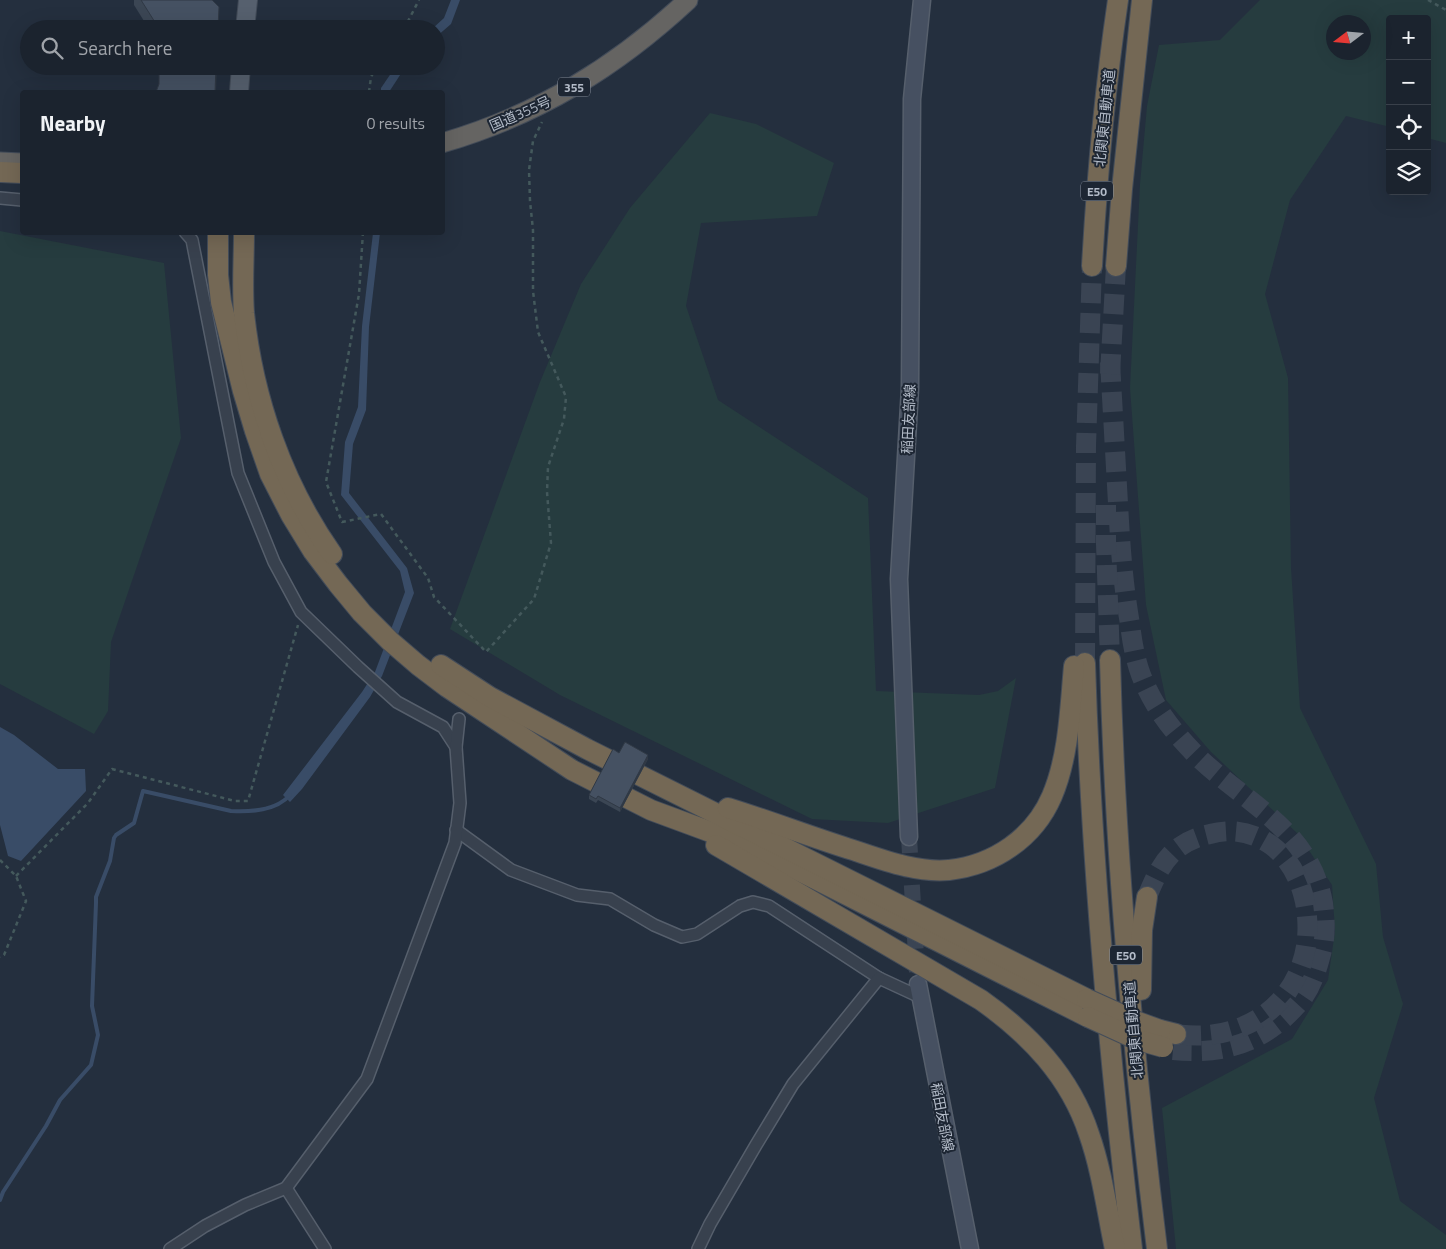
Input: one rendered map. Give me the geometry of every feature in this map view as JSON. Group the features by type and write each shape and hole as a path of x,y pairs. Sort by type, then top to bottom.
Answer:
{"highway":[{"name":"国道355号","path":"445,142 512,118 589,78 617,60 688,0"},
{"name":"北関東自動車道","path":"1092,266 1104,116 1118,0"},
{"name":"北関東自動車道","path":"1116,266 1142,0"},
{"path":"0,162 20,162"},
{"path":"0,172 20,173"},
{"path":"218,235 220,302 255,431 274,482 313,551 362,613 418,665 456,693 572,770 748,862 945,977 997,1011 1026,1036 1045,1056 1063,1079 1077,1105 1089,1133 1097,1162 1115,1249"},
{"path":"230,235 230,314 234,352"},
{"path":"244,235 244,310 249,347 268,427 283,468 324,542 347,574 398,630 453,675 490,697 661,787 762,835 1088,1008 1138,1040 1168,1040"},
{"name":"北関東自動車道","path":"1110,660 1112,748 1119,865 1146,1163 1156,1249"},
{"name":"北関東自動車道","path":"661,787 765,819 885,861 921,868 948,870 973,865 999,855 1020,840 1038,822 1052,796 1063,758 1079,664 1088,754 1095,871 1111,1064 1132,1249"},
{"path":"651,810 754,848 1088,1008"},
{"path":"1146,1163 1141,967 1142,930 1147,897"}],"main road":[{"path":"246,20 248,0"},
{"name":"稲田友部線","path":"909,837 899,579 910,388 912,98 922,0"},
{"path":"239,90 240,75"},
{"name":"稲田友部線","path":"919,991 970,1249"}],"street":[{"path":"0,198 20,200"},
{"path":"188,235 192,240 238,473 274,562 301,612 397,702 443,727 456,747"},
{"path":"170,1249 213,1222 245,1205 286,1188 367,1079 455,843 460,803 456,747 459,719"},
{"path":"456,830 512,870 578,895 610,898 654,925 682,937 697,934 740,906 753,902 769,906 878,978 919,991"},
{"path":"698,1249 751,1153 793,1084 878,978"},
{"path":"286,1188 325,1249"}],"path":[{"path":"409,20 419,0"},
{"path":"1428,0 1446,10"},
{"path":"369,90 372,75"},
{"path":"362,235 358,294 326,482 342,522 381,514 428,578 434,597 486,652 534,599 551,543 547,492 548,467 564,419 566,396 538,332 533,291 533,230 529,170 533,141 544,116 542,104"},
{"path":"16,876 88,802 112,769 235,801 248,801 301,612"},
{"path":"0,860 16,876 26,901 4,955 0,958"}],"green space":[{"path":"1260,0 1446,0 1446,143 1431,139 1431,15 1386,15 1386,126 1346,116 1290,200 1265,294 1288,378 1291,568 1300,708 1376,864 1383,937 1403,1004 1374,1098 1400,1201 1446,1235 1446,1249 1176,1249 1162,1108 1292,1039 1328,980 1335,931 1332,885 1298,834 1211,752 1166,700 1146,605 1130,388 1140,184 1147,106 1159,45 1220,40"},
{"path":"710,113 756,124 834,163 817,216 701,223 686,306 718,400 868,498 876,691 979,695 998,691 1016,678 995,788 888,823 812,819 560,695 450,629 540,382 581,284 630,208"},
{"path":"0,231 164,263 181,438 111,642 108,711 94,734 0,684"}],"water":[{"path":"451,0 460,0 451,24 445,29 445,20 442,20"},
{"path":"390,75 400,75 390,90 381,90"},
{"path":"373,235 380,235 369,327 366,410 353,444 349,493 407,568 414,593 382,676 370,697 302,789 290,802 283,795 362,692 375,672 405,592 400,571 341,495 345,442 358,407 362,326"},
{"path":"0,727 14,735 58,769 85,769 86,791 21,861 8,856 0,825"}],"building":[{"path":"141,0 212,0 219,7 218,20 154,20"},
{"path":"159,75 216,75 215,90 157,90"},
{"path":"625,742 648,755 620,808 598,796 596,799 589,795 613,749 619,753"}],"waterway":[{"path":"0,1200 3,1192 46,1126 60,1100 91,1065 98,1035 92,1006 96,897 110,861 114,838 134,823 143,791 231,811 263,809 278,804 290,795"}],"tunnel":[{"path":"1085,663 1086,446 1092,266"},
{"path":"1110,374 1116,266"},
{"path":"1110,362 1123,573 1133,643 1137,663 1146,688 1174,730 1200,759 1275,821 1291,838 1305,857 1316,878 1323,903 1325,933 1318,965 1306,993 1284,1018 1270,1029 1241,1044 1209,1050 1173,1050"},
{"path":"1106,505 1110,660"},
{"path":"1147,897 1157,874 1177,849 1197,838 1218,832 1234,831 1257,837 1278,851 1293,870 1305,902 1307,932 1303,959 1293,983 1277,1004 1257,1019 1233,1030 1206,1035 1176,1034"},
{"path":"909,837 917,972"}]}
